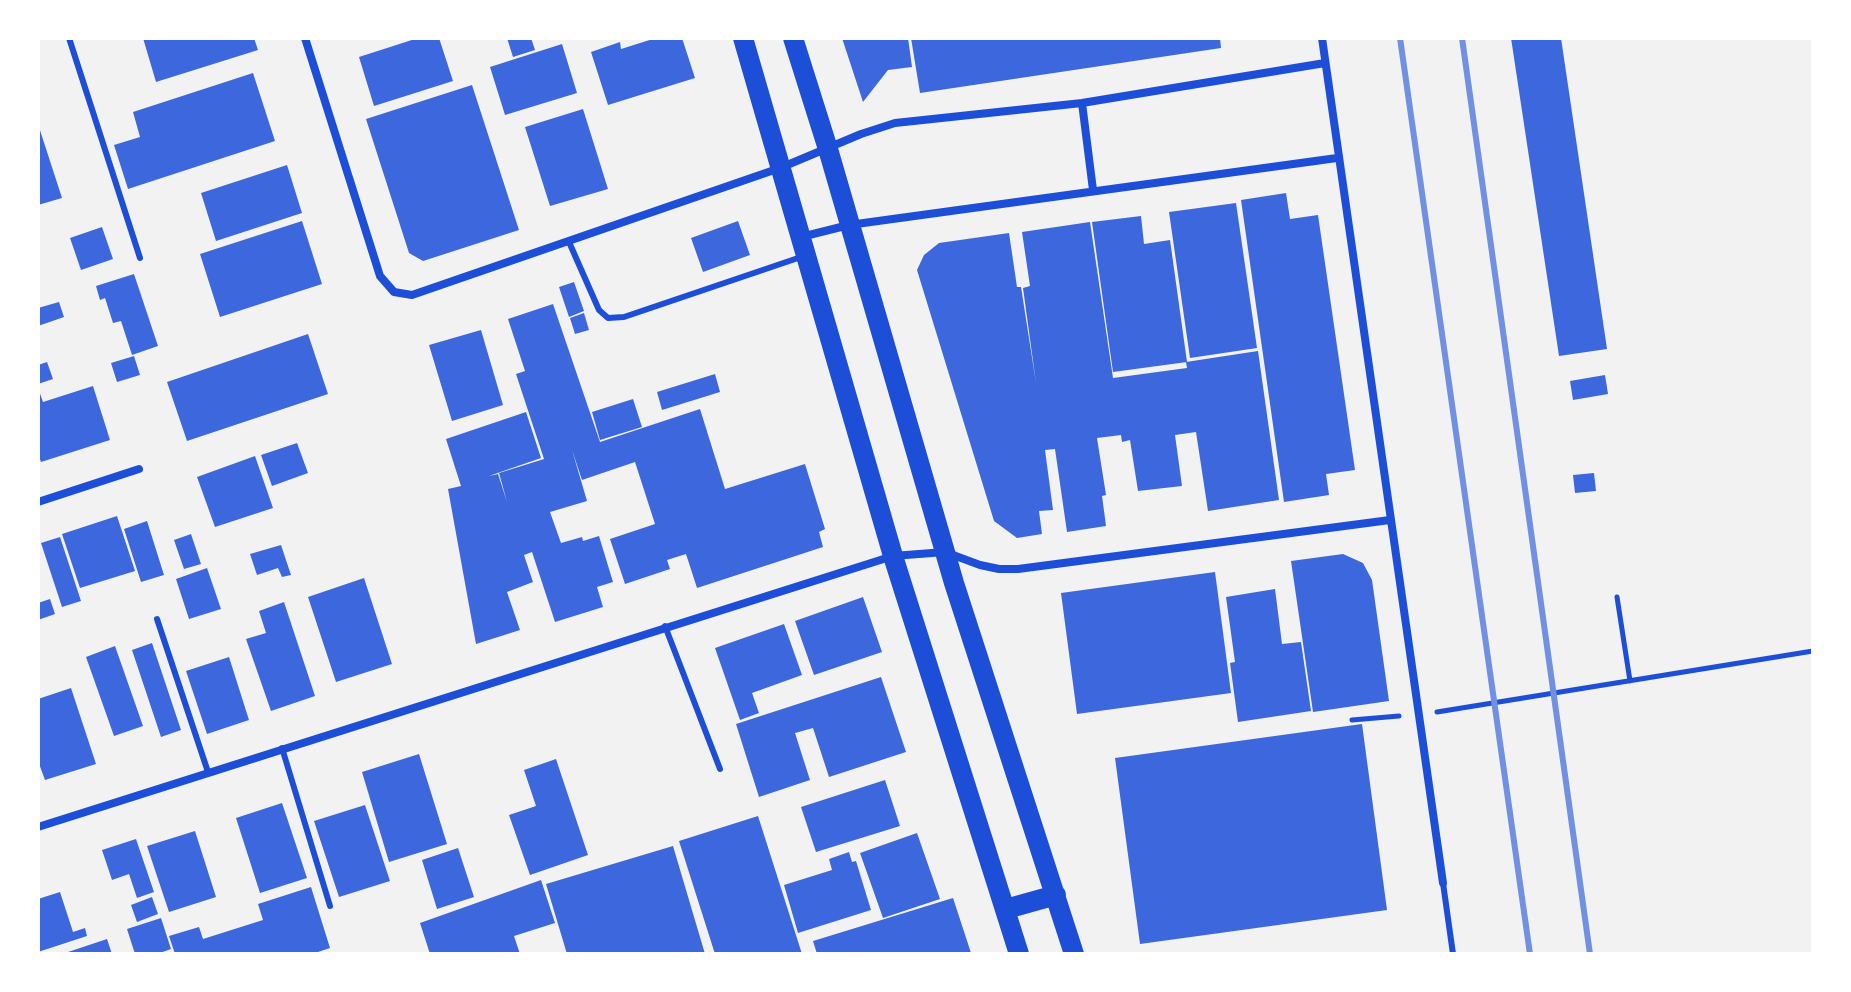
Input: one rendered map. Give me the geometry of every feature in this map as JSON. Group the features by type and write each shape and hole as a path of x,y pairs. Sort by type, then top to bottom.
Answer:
{"main road":[{"path":"743,38 893,556 1019,954"},
{"path":"793,38 945,552 1074,954"},
{"path":"1006,909 1056,895"}],"street":[{"path":"305,38 380,276 394,292 412,295 780,168 895,123 1082,103 1325,63"},
{"path":"1322,38 1443,883"},
{"path":"1082,103 1093,190"},
{"path":"804,246 849,225 1337,158"},
{"path":"38,502 139,469"},
{"path":"38,827 893,556 945,552 980,565 1018,569 1390,520"}],"lane":[{"path":"69,38 140,258"},
{"path":"569,242 599,310 608,318 624,317 804,246"},
{"path":"157,619 208,772"},
{"path":"665,626 720,769"},
{"path":"282,748 330,906"},
{"path":"1443,883 1453,954"}],"path":[{"path":"1617,597 1630,681"},
{"path":"1352,720 1418,715 1813,651"}],"building":[{"path":"143,38 254,38 258,50 156,82"},
{"path":"418,38 439,38 453,81 374,106 359,57"},
{"path":"507,38 531,38 535,50 513,57"},
{"path":"656,38 682,38 695,78 608,105 591,52 620,42 621,49"},
{"path":"842,38 908,38 912,67 888,70 863,102"},
{"path":"911,38 1220,38 1221,48 920,93"},
{"path":"1511,38 1561,38 1607,349 1559,356"},
{"path":"562,44 577,93 505,115 490,67"},
{"path":"253,73 275,141 128,189 114,145 140,137 133,112"},
{"path":"472,85 519,230 423,261 409,253 366,119"},
{"path":"583,109 608,189 550,206 525,127"},
{"path":"38,124 62,198 38,205"},
{"path":"287,165 302,213 216,241 201,193"},
{"path":"1286,193 1290,219 1318,215 1355,470 1326,474 1329,495 1284,502 1241,200"},
{"path":"1236,203 1257,348 1190,358 1169,212"},
{"path":"1141,216 1144,244 1170,240 1187,362 1113,372 1092,222"},
{"path":"302,221 322,284 220,317 200,254"},
{"path":"738,221 750,255 703,272 691,238"},
{"path":"1090,222 1113,378 1187,368 1186,362 1258,351 1279,500 1208,511 1196,432 1175,435 1182,486 1138,491 1130,440 1122,442 1121,435 1097,438 1106,495 1102,496 1106,526 1067,532 1055,449 1045,450 1053,510 1039,511 1042,534 1017,538 994,521 917,270 924,255 939,243 1009,233 1036,383 1023,288 1030,286 1022,232"},
{"path":"102,227 113,259 81,270 70,238"},
{"path":"134,274 158,346 132,355 121,321 113,323 105,298 100,300 96,286"},
{"path":"574,282 584,311 569,317 559,287"},
{"path":"59,302 64,317 38,326 38,308"},
{"path":"553,304 600,442 700,409 725,489 805,464 825,529 819,532 823,547 697,588 686,554 667,560 670,569 625,584 610,539 655,524 635,462 582,480 572,450 587,501 550,512 561,543 599,536 613,582 597,587 603,607 555,622 532,552 524,555 533,582 507,592 520,630 476,644 448,489 461,486 446,439 526,412 541,458 489,476 498,474 507,502 499,473 544,459 516,374 525,371 508,319"},
{"path":"584,313 589,330 575,334 570,318"},
{"path":"481,330 503,405 452,421 429,345"},
{"path":"308,334 328,394 187,441 167,382"},
{"path":"134,356 140,375 117,382 111,363"},
{"path":"47,362 53,379 38,384 38,365"},
{"path":"715,374 720,392 662,410 657,392"},
{"path":"1605,375 1608,394 1573,400 1570,381"},
{"path":"93,386 110,440 41,462 38,454 38,388 43,402"},
{"path":"633,399 642,427 600,440 592,412"},
{"path":"297,443 308,473 272,486 261,455"},
{"path":"255,456 273,508 215,527 197,477"},
{"path":"1594,473 1596,491 1575,493 1573,475"},
{"path":"117,516 135,571 80,588 62,534"},
{"path":"147,521 164,575 141,582 124,529"},
{"path":"191,534 201,564 184,569 174,540"},
{"path":"60,537 81,601 62,607 41,543"},
{"path":"281,545 291,575 282,577 278,568 257,575 250,554"},
{"path":"1343,554 1363,563 1372,580 1389,701 1313,712 1291,561"},
{"path":"207,568 221,609 189,619 176,579"},
{"path":"1215,572 1231,693 1077,714 1061,593"},
{"path":"364,578 392,664 336,682 308,597"},
{"path":"1275,589 1282,644 1301,642 1311,711 1238,722 1230,663 1235,662 1226,597"},
{"path":"863,597 882,652 814,675 795,621"},
{"path":"50,599 55,614 38,620 38,603"},
{"path":"284,602 315,696 271,711 246,639 266,633 259,611"},
{"path":"784,624 802,675 752,693 759,713 740,720 715,648"},
{"path":"152,643 181,730 161,737 132,650"},
{"path":"115,646 143,726 114,736 86,657"},
{"path":"229,657 249,720 207,734 186,671"},
{"path":"881,677 906,752 829,777 813,728 795,733 810,780 759,797 736,724"},
{"path":"71,688 96,764 45,780 38,761 38,699"},
{"path":"1362,724 1387,910 1140,944 1115,758"},
{"path":"419,754 447,844 389,862 362,772"},
{"path":"556,759 588,855 530,875 509,815 536,806 524,770"},
{"path":"885,780 900,826 816,852 801,807"},
{"path":"282,803 307,878 260,893 236,818"},
{"path":"365,805 390,881 339,897 314,821"},
{"path":"758,816 802,954 715,954 679,841"},
{"path":"195,831 216,897 169,912 147,846"},
{"path":"917,833 940,899 883,918 860,853"},
{"path":"136,839 154,892 137,898 129,874 112,880 102,850"},
{"path":"673,846 705,954 567,954 546,884"},
{"path":"458,848 474,897 437,909 422,860"},
{"path":"849,852 852,862 856,861 871,910 798,933 784,885 832,870 829,859"},
{"path":"541,880 555,923 514,936 520,954 430,954 420,923"},
{"path":"311,887 330,948 312,954 175,954 169,936 199,927 203,939 263,920 258,904"},
{"path":"60,892 73,932 85,928 87,936 38,952 38,899"},
{"path":"152,897 158,914 137,922 131,905"},
{"path":"953,898 971,953 817,954 813,941"},
{"path":"161,918 171,949 157,954 135,954 127,929"},
{"path":"107,939 112,954 65,954 65,953"}],"railway":[{"path":"1400,38 1530,954"},
{"path":"1462,38 1590,954"}]}
